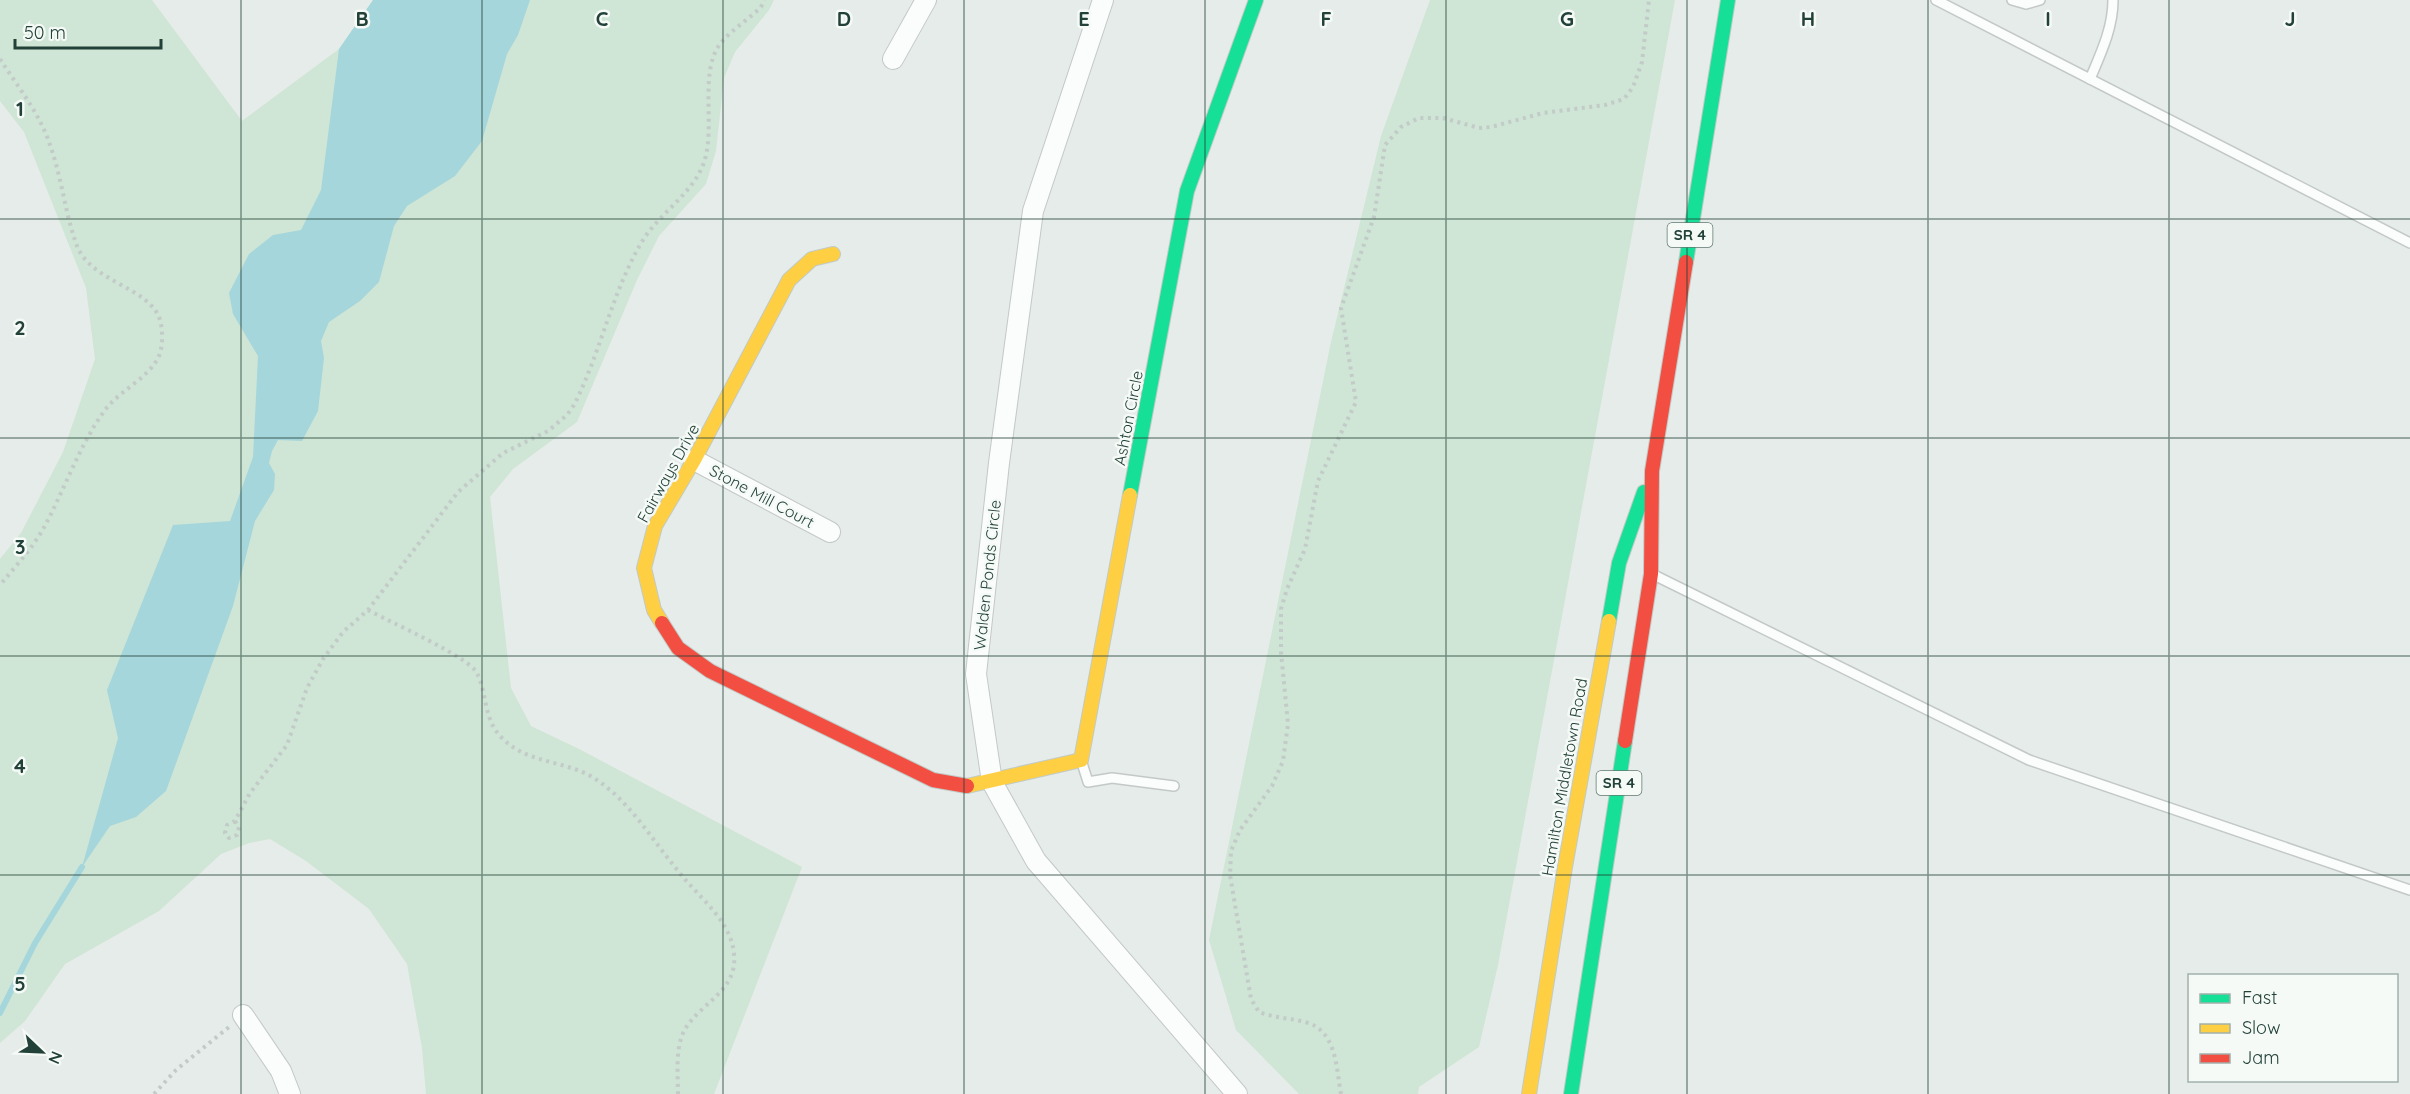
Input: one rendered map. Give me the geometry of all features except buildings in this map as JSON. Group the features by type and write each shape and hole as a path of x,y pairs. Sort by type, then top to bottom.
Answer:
{"main road":[{"name":"Ashton Circle","path":"1081,760 1187,191 1256,0"},
{"name":"Hamilton Middletown Road","path":"1571,1094 1652,574 1652,471 1728,0"},
{"name":"Fairways Drive","path":"833,254 812,260 789,280 694,460 655,526 644,568 654,610 678,648 710,671 933,780 965,786 992,782"},
{"name":"Hamilton Middletown Road","path":"1529,1094 1567,855 1618,563 1652,471"},
{"path":"992,782 1081,760"}],"street":[{"path":"892,59 926,0"},
{"name":"Walden Ponds Circle","path":"1103,0 1033,211 999,463 976,674 992,782 1036,861 1226,1089 1249,1094"},
{"name":"Stone Mill Court","path":"694,460 830,532"},
{"path":"243,1015 281,1071 290,1094"}],"lane":[{"path":"1936,0 2410,243"},
{"path":"2012,0 2026,4 2040,0"},
{"path":"2090,79 2103,49 2113,15 2113,0"},
{"path":"1652,574 2029,760 2410,890"},
{"path":"1081,760 1088,782 1112,778 1174,786"}],"path":[{"path":"235,821 239,831 232,839 226,836 225,829 235,821 250,793 287,745 307,688 323,659 343,632 368,610 458,492 503,453 548,431 567,415 574,405 643,241 663,213 695,179 703,166 709,133 710,78 719,45 755,13 764,0"},
{"path":"1341,1094 1333,1047 1322,1030 1308,1023 1259,1012 1251,999 1230,861 1240,830 1272,786 1283,760 1288,724 1281,652 1281,609 1308,540 1318,481 1356,402 1341,308 1374,217 1385,145 1401,127 1419,118 1443,118 1479,128 1491,127 1543,113 1605,105 1624,99 1633,87 1642,62 1649,0"},
{"path":"0,59 46,134 63,186 78,247 84,259 97,272 139,296 150,306 159,318 162,339 159,356 148,370 106,409 87,440 41,532 0,585"},
{"path":"368,610 461,658 476,671 488,718 504,740 523,755 566,766 593,777 608,789 630,810 719,919 733,945 734,957 731,974 725,987 689,1023 683,1033 680,1045 678,1094"},
{"path":"154,1094 176,1070 243,1015"}],"green space":[{"path":"0,0 152,0 242,121 339,49 373,0 774,0 769,10 735,52 724,78 716,151 706,184 659,236 637,280 577,422 513,469 490,497 511,688 531,726 802,867 714,1094 426,1094 422,1048 407,964 369,909 306,861 270,839 249,843 221,854 159,911 65,964 25,1021 0,1043 0,559 21,533 63,452 95,359 86,288 24,132 0,101"},
{"path":"1430,0 1675,0 1498,965 1479,1047 1419,1087 1418,1094 1299,1094 1236,1030 1209,940 1331,342 1381,136"}],"water":[{"path":"373,0 530,0 518,35 507,54 482,141 455,176 407,206 394,226 379,282 360,301 329,322 321,341 324,358 318,411 302,441 278,440 272,451 269,463 275,474 274,490 255,521 233,606 166,791 136,817 110,826 82,867 118,738 107,690 173,525 230,521 253,457 258,356 233,314 229,293 249,254 273,235 301,230 321,190 339,49"}],"waterway":[{"path":"0,1013 35,943 82,867"}],"traffic: fast":[{"path":"1130,495 1187,191 1256,0"},
{"path":"1686,262 1728,0"},
{"path":"1609,621 1619,563 1644,492"},
{"path":"1571,1094 1625,741"}],"traffic: slow":[{"path":"662,623 654,610 644,568 655,526 694,460 789,280 812,259 833,254"},
{"path":"967,786 1081,760 1130,495"},
{"path":"1529,1094 1565,867 1609,621"}],"traffic: jam":[{"path":"1625,741 1651,574 1652,471 1686,262"},
{"path":"662,623 678,648 710,671 933,780 967,786"}]}
